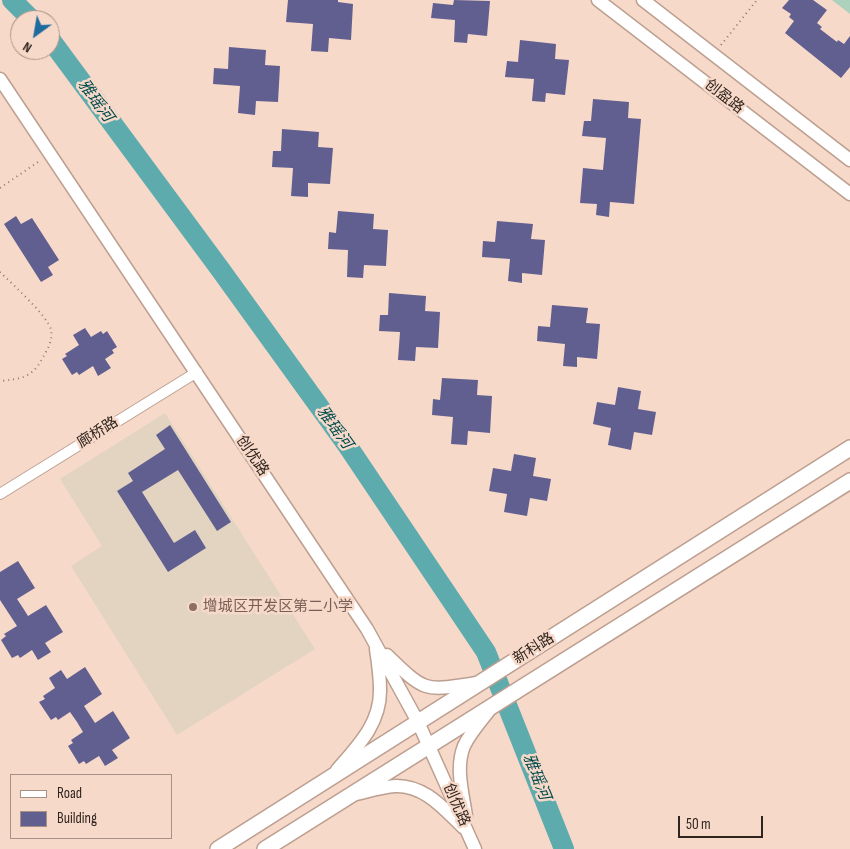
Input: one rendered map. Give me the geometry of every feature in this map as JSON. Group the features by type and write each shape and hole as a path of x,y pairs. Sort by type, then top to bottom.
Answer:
{"main road":[{"name":"新科路","path":"218,849 850,448"},
{"name":"新科路","path":"264,849 850,481"}],"street":[{"name":"创盈路","path":"598,0 850,194"},
{"name":"创盈路","path":"643,0 850,160"},
{"name":"创优路","path":"0,79 197,372 376,644 430,745 475,849"},
{"name":"廊桥路","path":"0,494 197,372"},
{"path":"376,644 410,678 422,686 436,689 480,683"},
{"path":"331,777 363,740 377,715 380,688 376,644"},
{"path":"468,831 460,772 462,755 469,737 494,705"},
{"path":"350,795 397,786 416,789 430,796 468,831"}],"path":[{"path":"714,55 757,0"},
{"path":"0,188 51,154"},
{"path":"0,272 48,321 52,331 51,343 37,369 27,376 0,381"}],"shaded area":[{"name":"增城区开发区第二小学","path":"165,413 315,649 177,735 71,566 102,546 60,479"}],"green space":[{"path":"832,0 850,0 850,14"}],"building":[{"path":"288,0 338,0 338,2 353,4 351,40 329,38 328,52 311,51 313,24 286,22"},
{"path":"454,0 490,1 487,36 468,34 467,43 454,42 455,20 431,18 433,3 453,5"},
{"path":"789,0 813,0 827,10 817,23 822,27 820,29 837,42 838,40 844,44 850,36 850,67 841,78 785,33 794,21 789,17 791,14 782,8"},
{"path":"520,40 556,44 555,59 569,60 565,95 546,93 545,102 532,101 534,79 505,77 507,61 518,62"},
{"path":"229,47 266,50 265,65 280,66 278,102 256,101 255,115 238,113 240,86 213,84 214,68 228,69"},
{"path":"593,99 629,102 628,118 641,119 634,204 610,202 609,217 596,215 597,204 580,203 583,168 603,170 606,138 582,136 584,121 591,121"},
{"path":"282,129 319,132 318,147 333,148 330,184 308,183 308,197 291,196 293,168 272,167 273,151 281,151"},
{"path":"338,211 374,214 373,229 388,230 386,266 364,265 363,278 347,277 348,250 328,249 329,232 336,233"},
{"path":"16,216 21,224 32,218 59,260 48,267 53,275 41,282 4,224"},
{"path":"497,221 533,224 531,239 545,240 542,275 522,273 522,283 508,281 510,259 482,257 483,241 495,242"},
{"path":"389,293 426,296 425,311 440,312 438,348 416,347 415,361 398,360 400,332 379,331 380,315 388,315"},
{"path":"552,305 588,308 586,323 600,324 597,359 577,357 577,367 563,366 565,344 537,341 538,326 550,327"},
{"path":"85,328 91,337 101,331 103,334 107,331 117,347 112,350 114,353 105,359 111,368 98,376 93,366 79,375 77,372 72,375 62,359 67,356 65,354 79,345 73,335"},
{"path":"442,378 478,380 477,395 492,396 490,433 468,431 467,445 451,444 453,417 432,415 433,399 440,400"},
{"path":"618,387 641,391 638,409 656,412 652,435 634,432 631,450 608,445 611,428 593,424 597,402 615,405"},
{"path":"170,425 231,522 217,531 178,470 142,492 174,543 195,530 206,548 168,572 117,491 133,481 128,473 165,449 156,435"},
{"path":"514,454 536,458 533,476 551,479 547,501 530,498 527,516 504,512 507,494 489,491 493,468 511,471"},
{"path":"18,561 35,588 17,599 28,616 46,605 63,632 45,643 51,652 38,660 32,650 20,658 18,655 12,658 1,640 6,636 4,634 17,626 0,600 0,572"},
{"path":"85,667 102,694 84,706 95,723 113,711 130,738 112,750 118,758 105,766 99,756 86,764 84,761 79,764 68,746 73,743 71,740 83,732 77,722 70,712 58,720 56,717 51,720 39,702 45,699 43,696 55,688 49,678 61,670 67,679"}],"waterway":[{"name":"雅瑶河","path":"12,0 22,10"},
{"name":"雅瑶河","path":"60,53 347,445 486,652 564,849"}],"place":[{"name":"增城区开发区第二小学","path":"193,607"}]}
